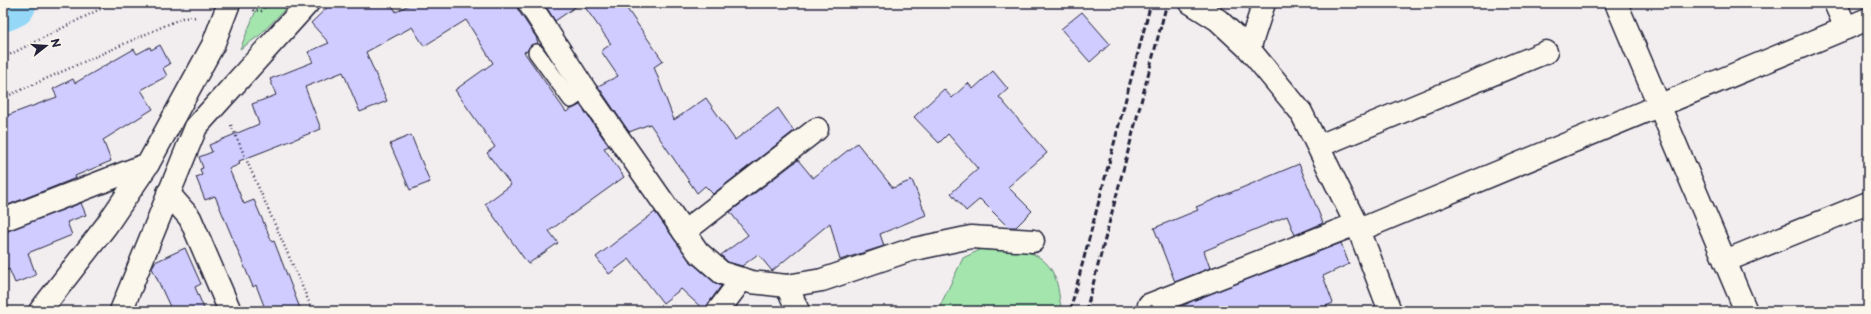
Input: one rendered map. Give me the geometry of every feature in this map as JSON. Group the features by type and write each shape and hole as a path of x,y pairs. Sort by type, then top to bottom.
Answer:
{"street":[{"path":"121,311 168,193 196,128 308,3"},
{"path":"529,3 585,90 698,252 722,272 742,279 787,286 822,280 910,250 971,237 1034,241"},
{"path":"1191,3 1218,20 1249,49 1301,112 1320,146 1358,227 1390,311"},
{"path":"1249,49 1264,3"},
{"path":"1616,3 1746,311"},
{"path":"1836,3 1846,28"},
{"path":"40,311 106,226 148,164 212,45 226,10"},
{"path":"1148,305 1358,227 1868,19"},
{"path":"1320,146 1546,52"},
{"path":"160,140 196,128"},
{"path":"684,232 817,129"},
{"path":"3,220 148,164"},
{"path":"168,193 190,218 230,311"},
{"path":"1725,261 1868,203"},
{"path":"718,311 742,279"},
{"path":"787,286 798,311"}],"lane":[{"path":"536,52 571,100 585,90"}],"path":[{"path":"3,58 112,3"},
{"path":"261,11 269,3"},
{"path":"3,98 182,18 226,10"},
{"path":"220,100 313,311"}],"green space":[{"path":"259,3 291,3 259,36 240,49"},
{"path":"984,248 1014,249 1033,254 1042,259 1049,266 1056,279 1062,311 935,311 940,306 963,258"}],"building":[{"path":"332,3 391,3 396,12 412,3 517,3 518,10 536,37 538,43 531,45 527,51 524,52 566,112 580,105 609,146 604,148 624,177 549,231 558,243 528,264 485,204 511,185 487,153 495,147 455,90 493,63 466,20 424,46 412,27 366,52 387,101 360,112 343,72 305,87 321,129 239,161 240,164 229,169 244,204 254,200 272,242 274,241 301,311 266,311 256,285 253,287 215,196 205,200 196,177 202,175 200,169 203,168 199,157 212,152 209,145 259,124 252,104 276,95 270,79 313,62 308,52 329,43 311,23"},
{"path":"544,3 581,3 555,21"},
{"path":"582,3 623,3 663,61 654,67 674,120 706,98 735,140 778,108 794,131 713,194 705,186 697,193 650,124 629,132 598,86 618,76 601,51 611,44"},
{"path":"1082,12 1110,44 1090,62 1061,29"},
{"path":"160,45 170,64 163,68 167,76 141,90 153,109 103,140 111,161 75,176 76,178 3,207 3,117 57,97 53,89 73,79 75,83 134,49 137,54 150,47 151,50"},
{"path":"993,71 1008,89 999,97 1047,153 1008,187 1032,211 1016,227 1008,227 980,199 966,211 951,193 978,169 948,134 939,143 914,117 944,89 952,98 968,83 973,89"},
{"path":"411,135 430,182 410,190 390,144"},
{"path":"857,143 893,188 912,180 926,215 880,234 884,246 840,260 830,223 772,271 758,254 742,266 728,262 721,255 748,235 730,212 798,160 813,178"},
{"path":"1299,164 1323,223 1295,235 1287,216 1204,251 1210,268 1175,282 1154,228 1198,210 1196,207"},
{"path":"81,203 86,215 67,222 72,235 28,253 36,275 15,283 9,269 3,272 3,232"},
{"path":"655,212 690,261 714,282 721,286 708,304 705,311 681,289 663,303 629,259 609,274 596,257"},
{"path":"1341,243 1349,264 1323,276 1333,303 1314,311 1174,311 1192,301"},
{"path":"185,248 201,284 195,287 205,311 172,311 152,268 155,262"}],"waterway":[{"path":"3,7 12,3"}],"railway":[{"path":"1070,311 1151,3"},
{"path":"1086,311 1167,3"}]}
